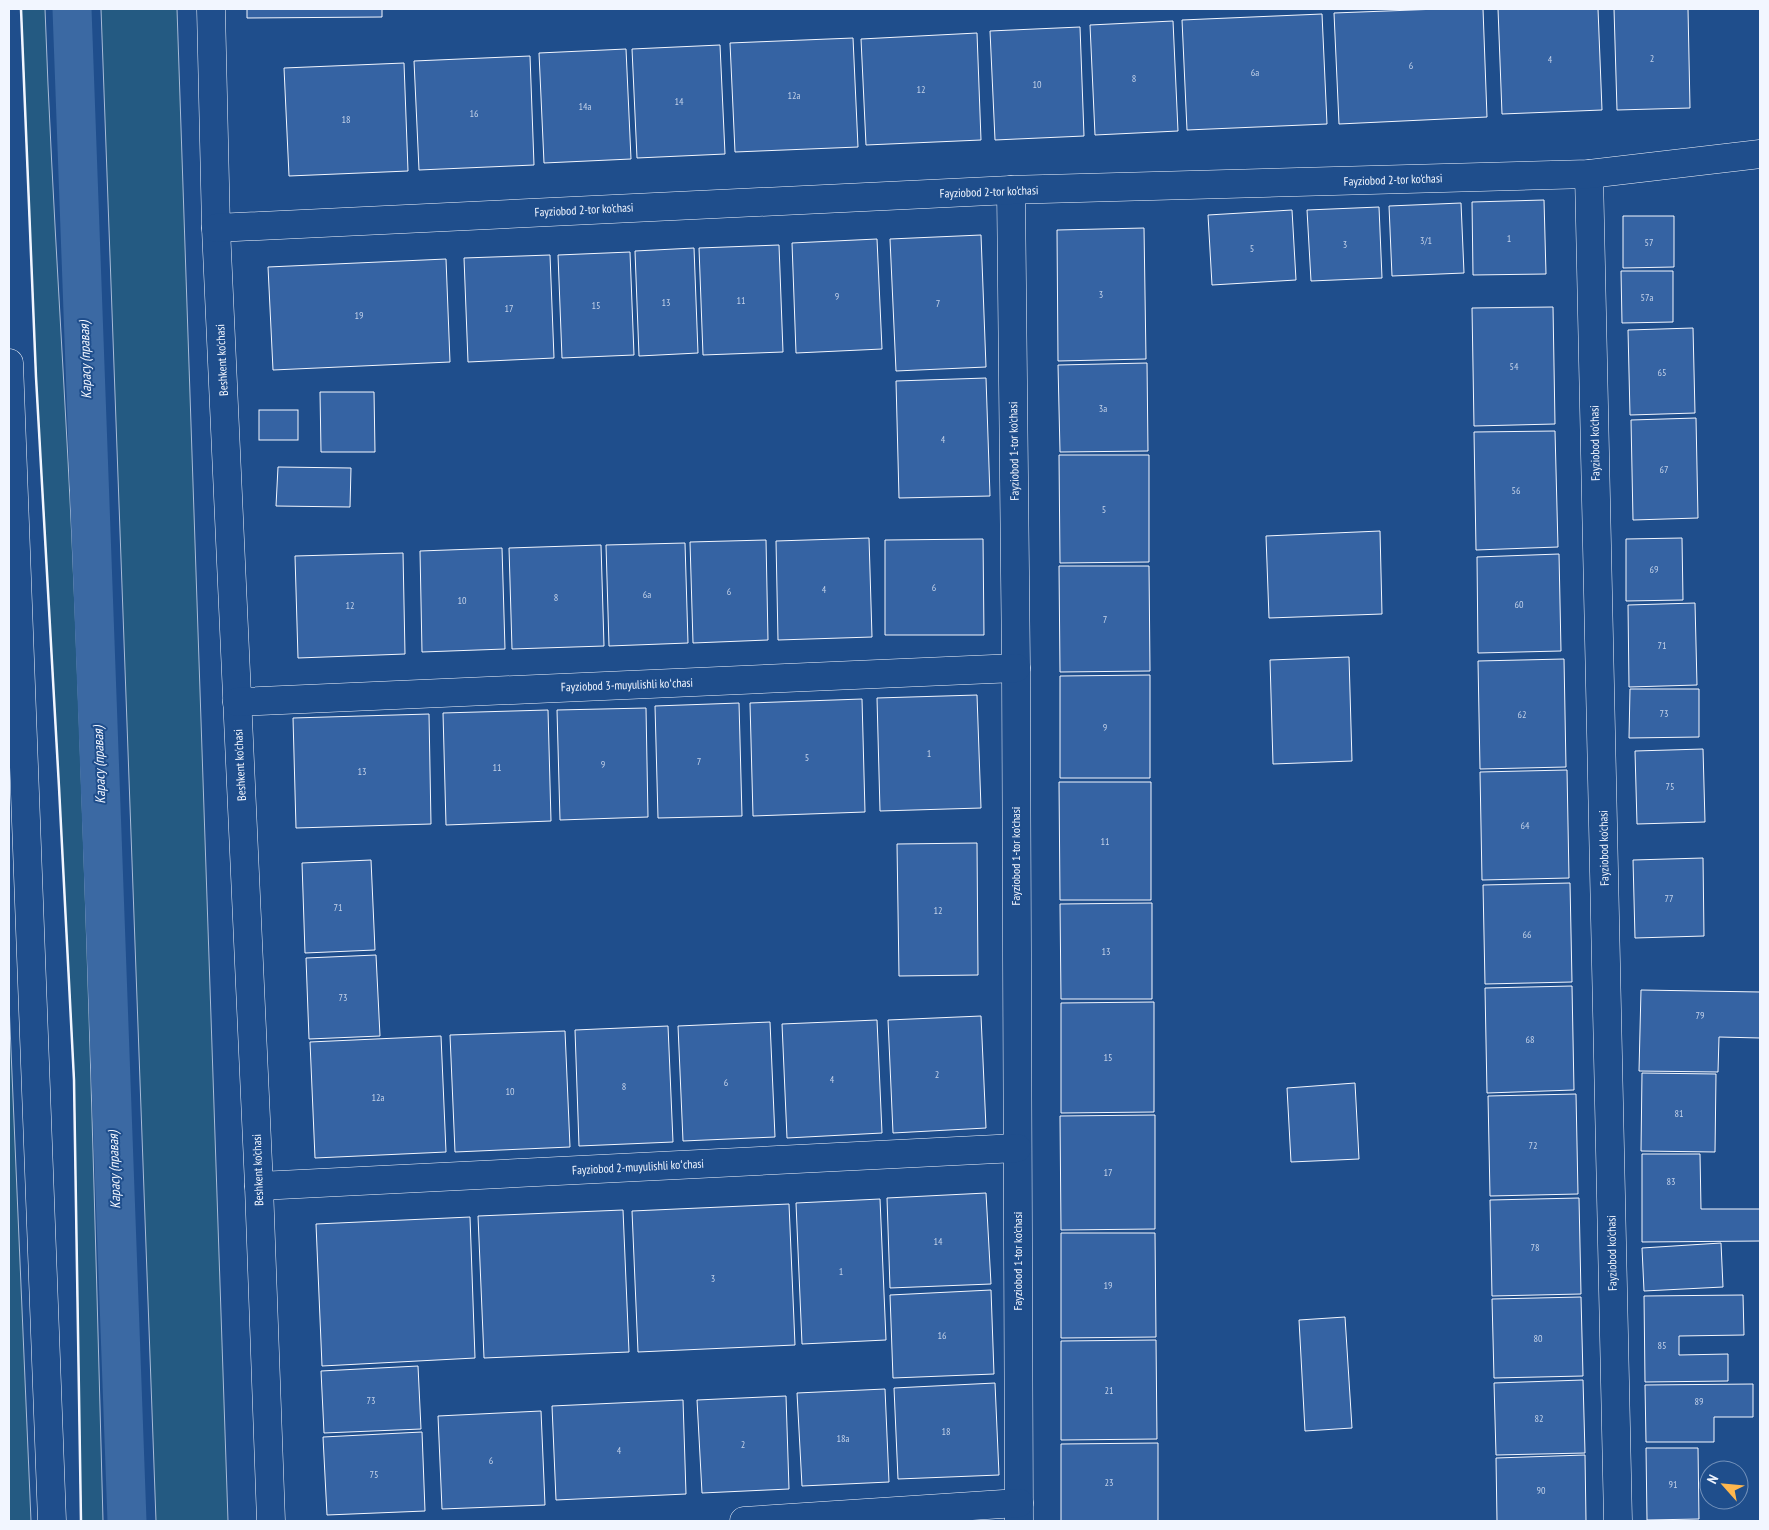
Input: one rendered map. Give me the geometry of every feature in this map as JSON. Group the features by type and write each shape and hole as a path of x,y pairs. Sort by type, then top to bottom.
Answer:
{"street":[{"name":"Beshkent ko'chasi","path":"211,9 216,228 259,1186 271,1521"},
{"name":"Fayziobod 2-tor ko'chasi","path":"216,228 1011,190 1589,174 1760,154"},
{"name":"Fayziobod ko'chasi","path":"1589,174 1618,1521"},
{"name":"Fayziobod 1-tor ko'chasi","path":"1011,190 1016,668 1019,1512"},
{"path":"9,363 52,1521"},
{"name":"Fayziobod 3-muyulishli koʻchasi","path":"237,702 1016,668"},
{"name":"Fayziobod 2-muyulishli koʻchasi","path":"259,1186 1017,1148"},
{"path":"744,1521 1019,1512"}],"shaded area":[{"path":"21,9 45,9 75,609 103,1521 81,1521 74,1080 36,377"},
{"path":"101,9 177,9 228,1521 156,1521"},
{"path":"9,1003 31,1521 9,1521"}],"building":[{"path":"247,9 382,9 382,17 247,18"},
{"path":"1483,9 1487,117 1339,124 1334,13"},
{"path":"1498,9 1598,9 1602,110 1502,114"},
{"path":"1614,9 1688,9 1690,108 1617,110"},
{"path":"1322,14 1327,124 1187,130 1182,20"},
{"path":"1173,21 1178,131 1095,135 1090,25"},
{"path":"1080,27 1084,136 995,140 990,31"},
{"path":"977,33 981,140 866,145 861,39"},
{"path":"853,38 858,147 735,152 730,43"},
{"path":"720,45 725,154 637,158 632,49"},
{"path":"626,49 631,159 544,163 539,53"},
{"path":"530,56 534,165 419,170 414,61"},
{"path":"404,63 408,171 289,176 284,68"},
{"path":"1544,200 1546,274 1473,275 1472,202"},
{"path":"1461,203 1464,273 1392,276 1389,206"},
{"path":"1379,207 1382,278 1311,281 1307,210"},
{"path":"1292,210 1296,280 1212,285 1208,215"},
{"path":"1623,216 1674,216 1674,267 1623,268"},
{"path":"1144,228 1146,359 1058,361 1057,230"},
{"path":"981,235 986,367 896,371 890,239"},
{"path":"877,239 882,349 796,353 792,243"},
{"path":"779,245 783,352 703,355 699,248"},
{"path":"694,248 698,353 639,356 635,251"},
{"path":"630,252 634,355 562,358 558,255"},
{"path":"550,255 554,358 468,362 464,258"},
{"path":"446,259 450,362 273,370 268,267"},
{"path":"1621,271 1673,271 1673,322 1622,323"},
{"path":"1553,307 1555,424 1474,426 1472,308"},
{"path":"1693,328 1695,413 1630,415 1628,330"},
{"path":"1147,363 1148,451 1060,452 1058,365"},
{"path":"986,378 990,496 899,498 896,381"},
{"path":"320,392 374,392 375,452 321,452"},
{"path":"259,410 298,410 298,440 259,440"},
{"path":"1696,418 1698,518 1633,520 1631,420"},
{"path":"1555,431 1558,547 1476,550 1474,432"},
{"path":"1059,455 1149,455 1149,562 1060,563"},
{"path":"278,467 351,468 350,507 276,506"},
{"path":"1380,531 1382,614 1269,618 1266,536"},
{"path":"869,538 872,637 778,640 776,541"},
{"path":"1682,538 1683,600 1626,601 1626,539"},
{"path":"983,539 984,635 885,635 885,540"},
{"path":"766,540 768,640 693,643 690,542"},
{"path":"685,543 688,643 609,646 606,545"},
{"path":"601,545 604,646 512,649 509,548"},
{"path":"502,548 505,649 422,652 420,551"},
{"path":"403,553 405,654 298,658 295,556"},
{"path":"1559,554 1561,651 1478,653 1477,557"},
{"path":"1059,566 1149,566 1150,671 1060,672"},
{"path":"1695,603 1697,685 1629,687 1628,605"},
{"path":"1349,657 1352,761 1273,764 1270,660"},
{"path":"1564,659 1566,767 1480,769 1478,661"},
{"path":"1150,675 1150,778 1060,778 1060,676"},
{"path":"1630,689 1699,689 1699,737 1629,738"},
{"path":"977,695 981,808 880,811 877,698"},
{"path":"862,699 865,812 753,816 750,703"},
{"path":"739,703 742,816 658,818 655,706"},
{"path":"646,708 648,817 560,820 557,710"},
{"path":"548,710 551,821 446,825 443,713"},
{"path":"429,714 431,824 296,828 293,718"},
{"path":"1703,749 1705,822 1637,824 1635,751"},
{"path":"1567,770 1569,878 1482,880 1480,772"},
{"path":"1059,782 1151,782 1151,900 1060,900"},
{"path":"977,843 978,975 899,976 897,844"},
{"path":"1703,858 1704,936 1635,938 1633,860"},
{"path":"371,860 375,950 305,953 302,863"},
{"path":"1570,883 1572,982 1485,984 1483,885"},
{"path":"1152,903 1152,999 1061,999 1060,904"},
{"path":"376,955 380,1036 309,1039 306,958"},
{"path":"1572,986 1574,1090 1487,1093 1485,988"},
{"path":"1641,990 1760,992 1760,1038 1719,1037 1718,1072 1639,1071"},
{"path":"1154,1002 1154,1112 1061,1113 1061,1003"},
{"path":"981,1016 986,1128 893,1133 888,1020"},
{"path":"877,1020 882,1133 787,1138 782,1024"},
{"path":"770,1022 775,1137 683,1141 678,1026"},
{"path":"668,1026 673,1142 579,1146 575,1030"},
{"path":"565,1031 570,1147 455,1152 450,1035"},
{"path":"441,1036 446,1152 315,1158 310,1042"},
{"path":"1642,1073 1716,1074 1715,1152 1641,1151"},
{"path":"1355,1083 1359,1159 1291,1162 1287,1088"},
{"path":"1576,1094 1578,1194 1490,1196 1488,1096"},
{"path":"1155,1115 1155,1229 1061,1230 1060,1116"},
{"path":"1642,1154 1700,1154 1701,1209 1760,1209 1760,1241 1642,1242"},
{"path":"986,1193 991,1284 890,1288 887,1198"},
{"path":"1579,1198 1581,1294 1492,1296 1490,1200"},
{"path":"880,1199 886,1340 802,1344 796,1203"},
{"path":"789,1204 795,1345 638,1352 632,1211"},
{"path":"623,1210 629,1352 484,1358 478,1216"},
{"path":"470,1217 475,1358 322,1366 316,1224"},
{"path":"1061,1233 1155,1233 1156,1337 1061,1338"},
{"path":"1721,1243 1723,1287 1644,1291 1642,1248"},
{"path":"991,1290 994,1374 893,1378 890,1295"},
{"path":"1743,1295 1744,1335 1679,1336 1679,1355 1728,1354 1728,1381 1645,1382 1644,1296"},
{"path":"1581,1297 1583,1376 1494,1378 1492,1299"},
{"path":"1345,1317 1352,1428 1305,1431 1299,1320"},
{"path":"1156,1340 1157,1439 1061,1440 1061,1341"},
{"path":"418,1366 421,1429 324,1433 321,1371"},
{"path":"1583,1380 1585,1453 1496,1455 1494,1383"},
{"path":"995,1383 999,1475 898,1479 894,1388"},
{"path":"1753,1384 1753,1417 1714,1417 1714,1442 1646,1442 1645,1385"},
{"path":"885,1389 889,1482 802,1486 797,1393"},
{"path":"786,1396 789,1489 702,1493 697,1400"},
{"path":"683,1400 686,1494 556,1500 552,1406"},
{"path":"541,1411 545,1505 442,1509 438,1416"},
{"path":"422,1432 425,1511 327,1515 323,1437"},
{"path":"1158,1443 1158,1521 1061,1521 1061,1444"},
{"path":"1646,1448 1698,1448 1699,1519 1647,1520"},
{"path":"1585,1455 1586,1521 1497,1521 1496,1458"}],"waterway":[{"name":"Карасу (правая)","path":"72,9 127,1521"}],"fence":[{"path":"21,9 36,377 74,1080 81,1521"}],"wall":[{"path":"21,9 36,377 74,1080 81,1521"}]}
